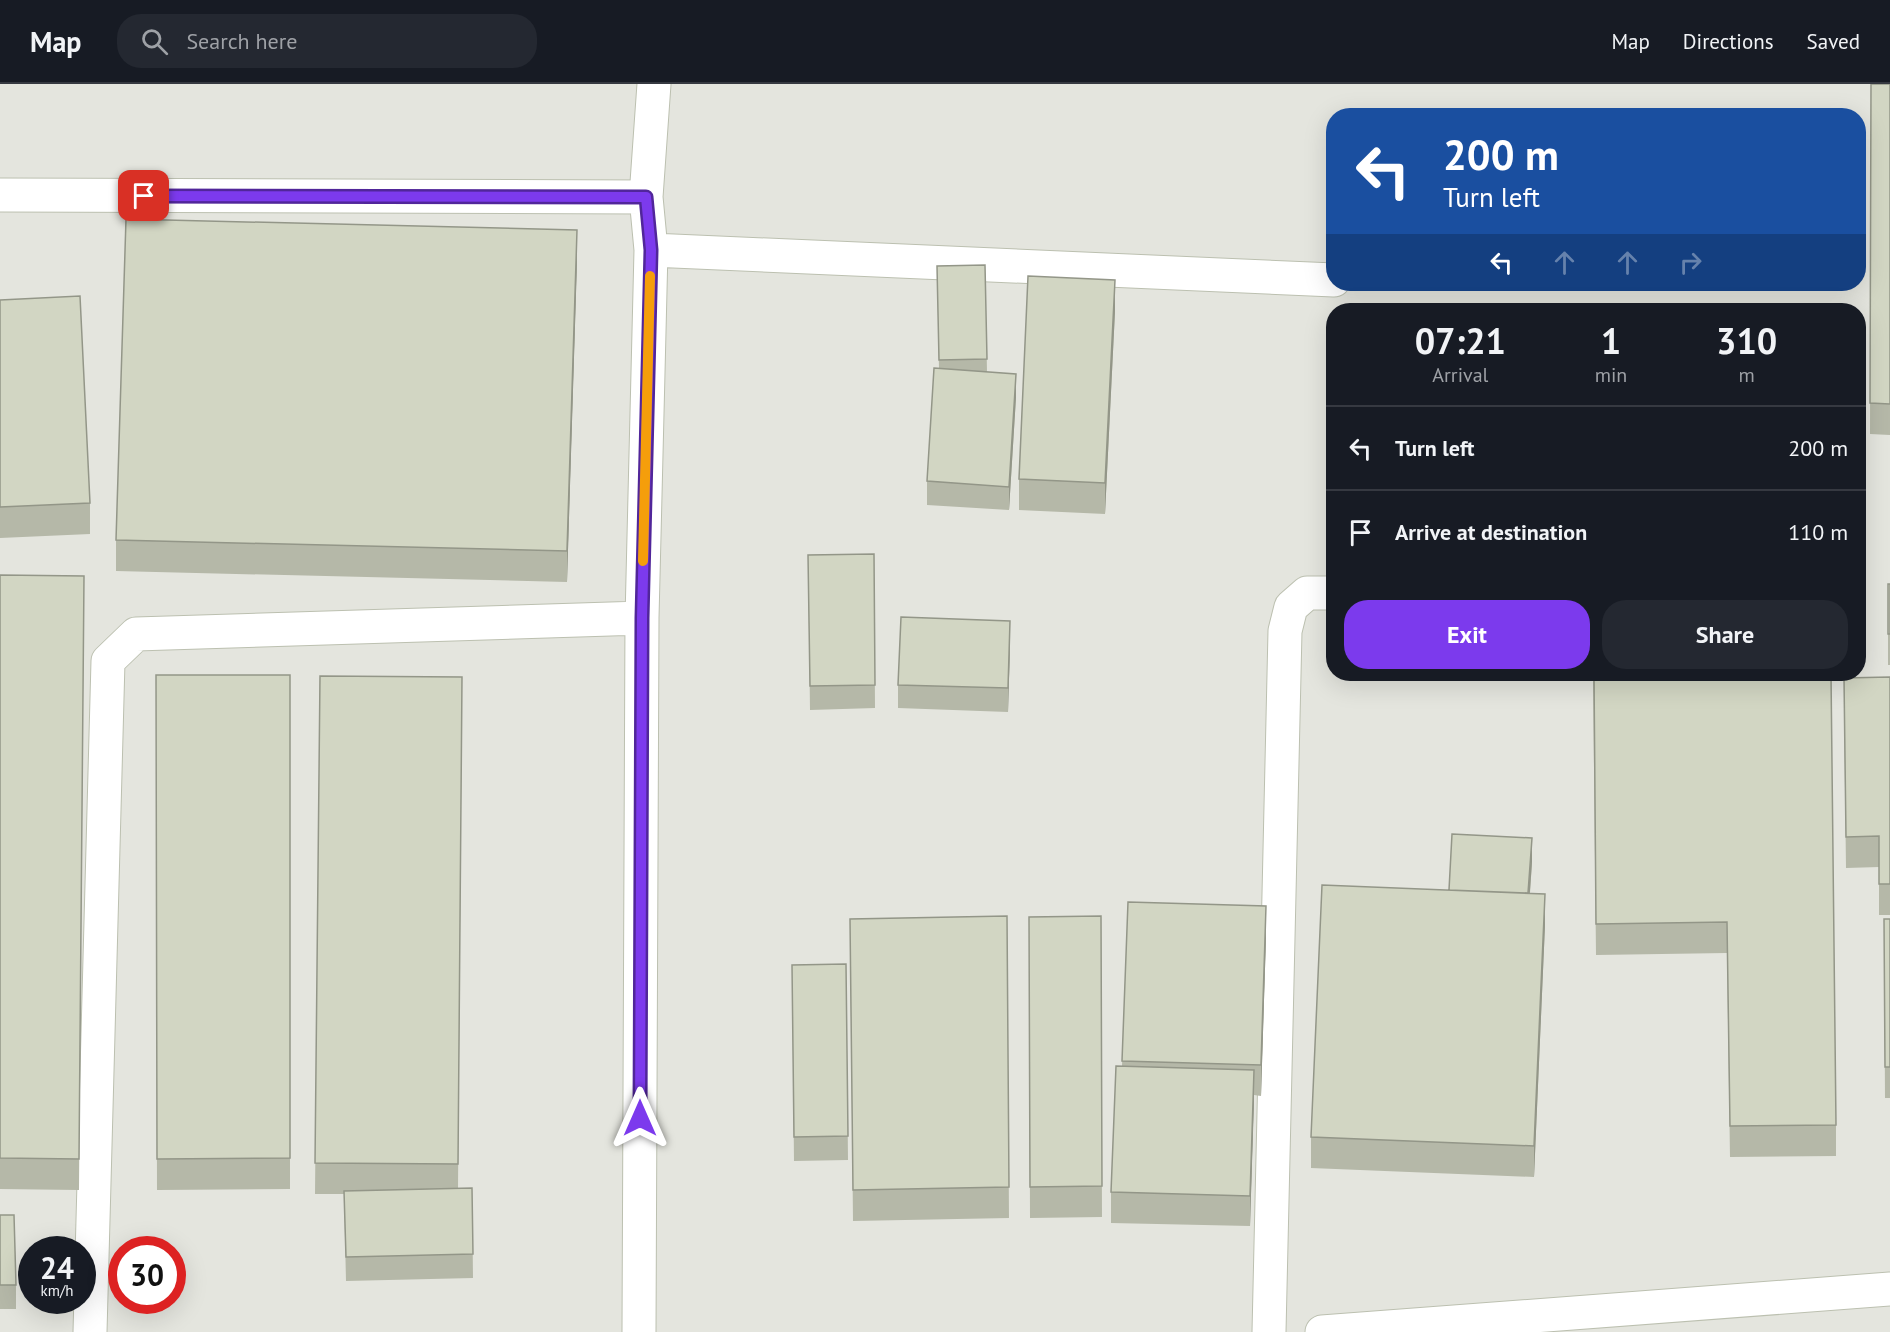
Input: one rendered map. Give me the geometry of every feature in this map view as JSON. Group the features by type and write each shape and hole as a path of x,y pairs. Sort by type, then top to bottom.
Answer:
{"street":[{"path":"639,1332 642,618 651,250 646,197 654,84"},
{"path":"0,195 646,197"},
{"path":"651,250 1326,280"},
{"path":"1269,1332 1285,631 1291,607 1307,593 1326,593"},
{"path":"90,1332 108,661 136,634 642,618"},
{"path":"1323,1332 1890,1289"}],"shaded area":[{"path":"0,84 1890,84 1890,1332 0,1332"}],"building":[{"path":"1871,84 1890,84 1890,404 1870,403"},
{"path":"126,219 577,230 567,551 116,540"},
{"path":"985,265 987,359 939,360 937,266"},
{"path":"1028,276 1115,280 1105,483 1019,479"},
{"path":"80,296 90,503 0,507 0,300"},
{"path":"934,368 1016,374 1009,487 927,481"},
{"path":"874,554 875,685 810,686 808,555"},
{"path":"0,575 84,576 79,1159 0,1158"},
{"path":"1888,584 1890,584 1890,634 1888,634"},
{"path":"901,617 1010,621 1008,688 898,685"},
{"path":"156,675 290,675 290,1158 157,1159"},
{"path":"320,676 462,677 458,1164 315,1163"},
{"path":"1890,677 1890,884 1879,884 1879,836 1846,837 1844,681 1866,681 1866,678"},
{"path":"1594,681 1831,681 1836,1125 1730,1126 1727,922 1596,924"},
{"path":"1452,834 1532,838 1528,893 1449,890"},
{"path":"1322,885 1545,894 1534,1146 1311,1137"},
{"path":"1128,902 1266,906 1261,1065 1122,1061"},
{"path":"1007,916 1009,1187 853,1190 850,919"},
{"path":"1101,916 1102,1186 1030,1187 1029,917"},
{"path":"1884,919 1890,919 1890,1067 1885,1067"},
{"path":"846,964 848,1136 794,1137 792,965"},
{"path":"1116,1066 1254,1070 1250,1196 1111,1192"},
{"path":"472,1188 473,1254 346,1257 344,1191"},
{"path":"0,1215 14,1215 16,1285 0,1285"}],"slow traffic":[{"path":"643,561 650,276"}],"route":[{"path":"144,196 646,197 651,250 642,618 640,1118"}]}
